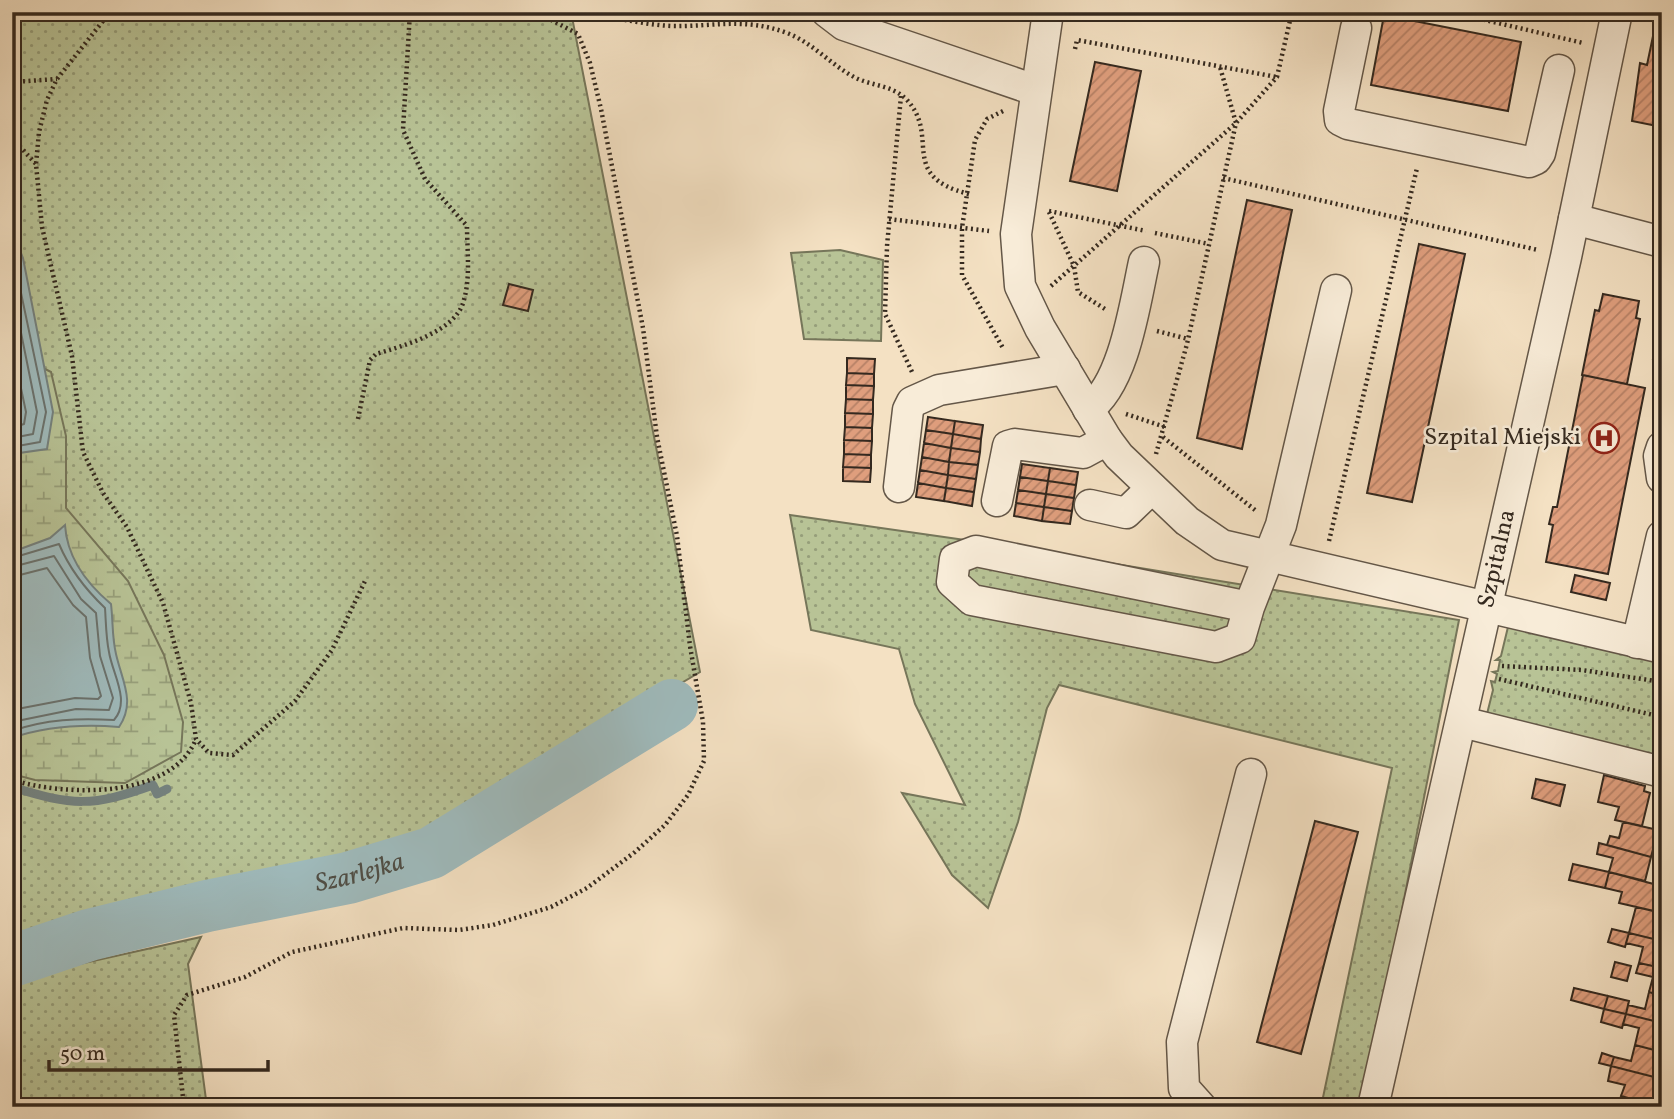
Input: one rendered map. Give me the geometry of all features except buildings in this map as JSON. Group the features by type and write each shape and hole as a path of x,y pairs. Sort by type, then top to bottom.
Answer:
{"street":[{"path":"827,12 845,25 1035,90"},
{"path":"1048,12 1035,90 1028,217 1020,286 1065,369 1095,404 1107,440 1119,456 1153,474 1203,534 1222,545 1274,545 1485,609 1650,645 1662,536"},
{"name":"Szpitalna","path":"1373,1107 1462,722 1485,609 1574,219 1617,12"},
{"path":"1356,28 1339,111 1340,120 1348,124 1529,162 1536,159 1544,139 1559,69"},
{"path":"1544,139 1588,149"},
{"path":"1574,219 1662,242"},
{"path":"1095,404 1119,361 1144,262"},
{"path":"1249,607 976,551 955,559 952,582 972,600 1216,647 1240,638 1249,607 1274,545 1336,290"},
{"path":"899,487 908,410 912,402 922,395 1065,369"},
{"path":"997,501 1008,446 1015,444 1083,453 1107,440"},
{"path":"1662,447 1659,456 1662,478"},
{"path":"1090,505 1126,513 1153,474"},
{"path":"1462,722 1662,772"},
{"path":"1201,1107 1184,1088 1182,1042 1251,774"}],"path":[{"path":"97,12 103,21"},
{"path":"112,12 57,79 47,100 39,132 36,164 42,227 72,356 83,452 103,494 127,527 163,603 191,703 196,739 209,753 233,755 295,701 332,650 365,582"},
{"path":"358,419 370,360 376,354 437,332 463,305 467,282 467,226 425,179 403,131 410,12"},
{"path":"184,1107 174,1015 187,995 245,977 292,952 403,928 459,930 493,925 551,907 587,888 635,852 665,824 696,779 704,761 704,722 690,646 677,536 657,437 643,328 601,109 590,63 578,34 536,12"},
{"path":"1029,304 1236,122 1278,77 1292,12"},
{"path":"1451,12 1587,44 1585,55"},
{"path":"545,17 606,17 672,26 725,22 761,24 789,33 855,77 901,96 916,114 924,157 933,178 948,189 969,194"},
{"path":"1074,53 1077,40 1278,77"},
{"path":"1153,474 1236,122 1220,66"},
{"path":"12,82 57,79"},
{"path":"1021,376 962,275 962,228 975,140 987,119 1035,90"},
{"path":"901,96 889,219 885,314 922,395"},
{"path":"12,138 36,164"},
{"path":"1321,551 1329,543 1424,140"},
{"path":"1223,178 1546,252"},
{"path":"1028,217 1050,198"},
{"path":"889,219 962,228 1028,217 1119,225 1209,244"},
{"path":"1028,217 1074,266 1078,292 1129,324"},
{"path":"1095,404 1165,427"},
{"path":"1163,437 1274,545 1329,543 1340,547"},
{"path":"1149,453 1153,474"},
{"path":"1494,666 1557,668 1662,682"},
{"path":"1511,682 1662,717"},
{"path":"12,780 70,792 121,787 163,773 183,760 196,739"}],"green space":[{"path":"12,12 571,12 700,672 434,829 255,885 12,944"},
{"path":"840,250 883,260 881,341 804,339 791,253"},
{"path":"18,355 51,372 66,436 66,508 128,581 164,655 183,722 181,752 125,783 35,780 12,774 12,358"},
{"path":"790,515 993,544 1459,620 1363,1107 1321,1107 1392,768 1059,685 1047,708 1018,822 988,908 952,875 902,793 965,805 915,704 899,649 811,630"},
{"path":"1508,627 1662,660 1662,767 1485,722 1493,690 1491,681 1495,682 1497,674 1493,672 1498,671 1500,660 1496,660 1501,656"},
{"path":"201,937 188,964 207,1107 12,1107 12,979"}],"water":[{"path":"12,231 23,258 53,412 47,449 12,454"},
{"path":"65,525 70,548 79,569 111,604 115,648 126,691 127,709 119,727 65,727 12,738 12,552 50,538"}],"waterway":[{"name":"Szarlejka","path":"12,961 89,935 207,906 348,878 431,853 672,705"},
{"path":"12,787 67,801 98,800 153,785 157,794 167,789"}],"place":[{"name":"Szpital Miejski","path":"1604,438"}]}
